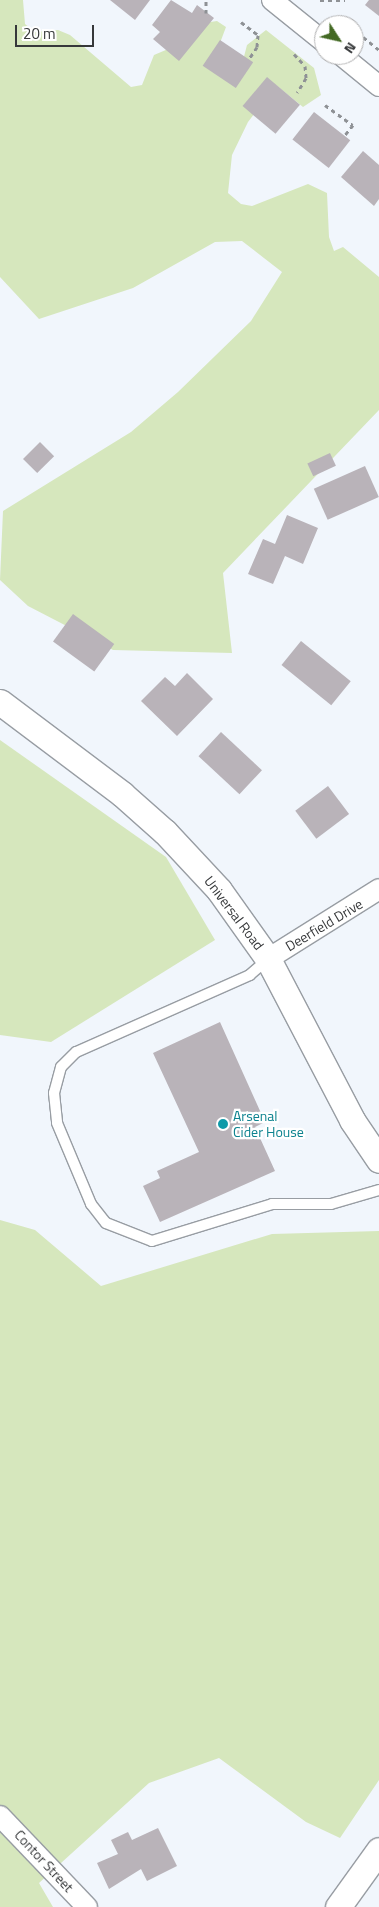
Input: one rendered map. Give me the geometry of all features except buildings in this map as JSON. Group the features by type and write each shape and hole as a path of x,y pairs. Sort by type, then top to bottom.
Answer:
{"street":[{"path":"272,0 314,34"},
{"path":"353,65 379,86"},
{"name":"Universal Road","path":"0,702 122,794 165,832 219,890 268,959 352,1120 379,1160"},
{"name":"Deerfield Drive","path":"268,959 379,889"},
{"name":"Contor Street","path":"0,1816 87,1907"},
{"path":"338,1907 379,1850"}],"lane":[{"path":"268,959 250,976 76,1052 61,1067 54,1092 57,1124 91,1204 106,1223 152,1241 272,1204 331,1204 379,1190"}],"path":[{"path":"206,0 206,13"},
{"path":"320,0 345,0"},
{"path":"241,22 258,34 257,47 249,59"},
{"path":"364,38 379,50"},
{"path":"294,54 305,66 306,78 297,93"},
{"path":"326,105 353,125 345,135"}],"green space":[{"path":"0,0 23,0 25,24 35,32 58,30 70,35 131,87 142,85 154,55 180,44 204,23 217,21 226,27 217,51 238,80 247,45 266,30 314,68 321,95 303,107 276,85 248,122 232,155 228,193 241,204 252,206 308,184 327,193 329,237 334,251 343,247 379,277 379,410 223,573 232,653 113,650 28,606 0,580 3,511 131,432 178,392 251,321 282,272 242,241 215,242 133,288 39,319 0,277"},
{"path":"0,740 166,857 215,940 51,1042 0,1035"},
{"path":"0,1220 35,1230 101,1286 272,1234 379,1231 379,1780 340,1838 306,1822 219,1758 149,1783 39,1883 53,1907 0,1907"}],"place":[{"name":"Arsenal Cider House","path":"223,1124"}]}
